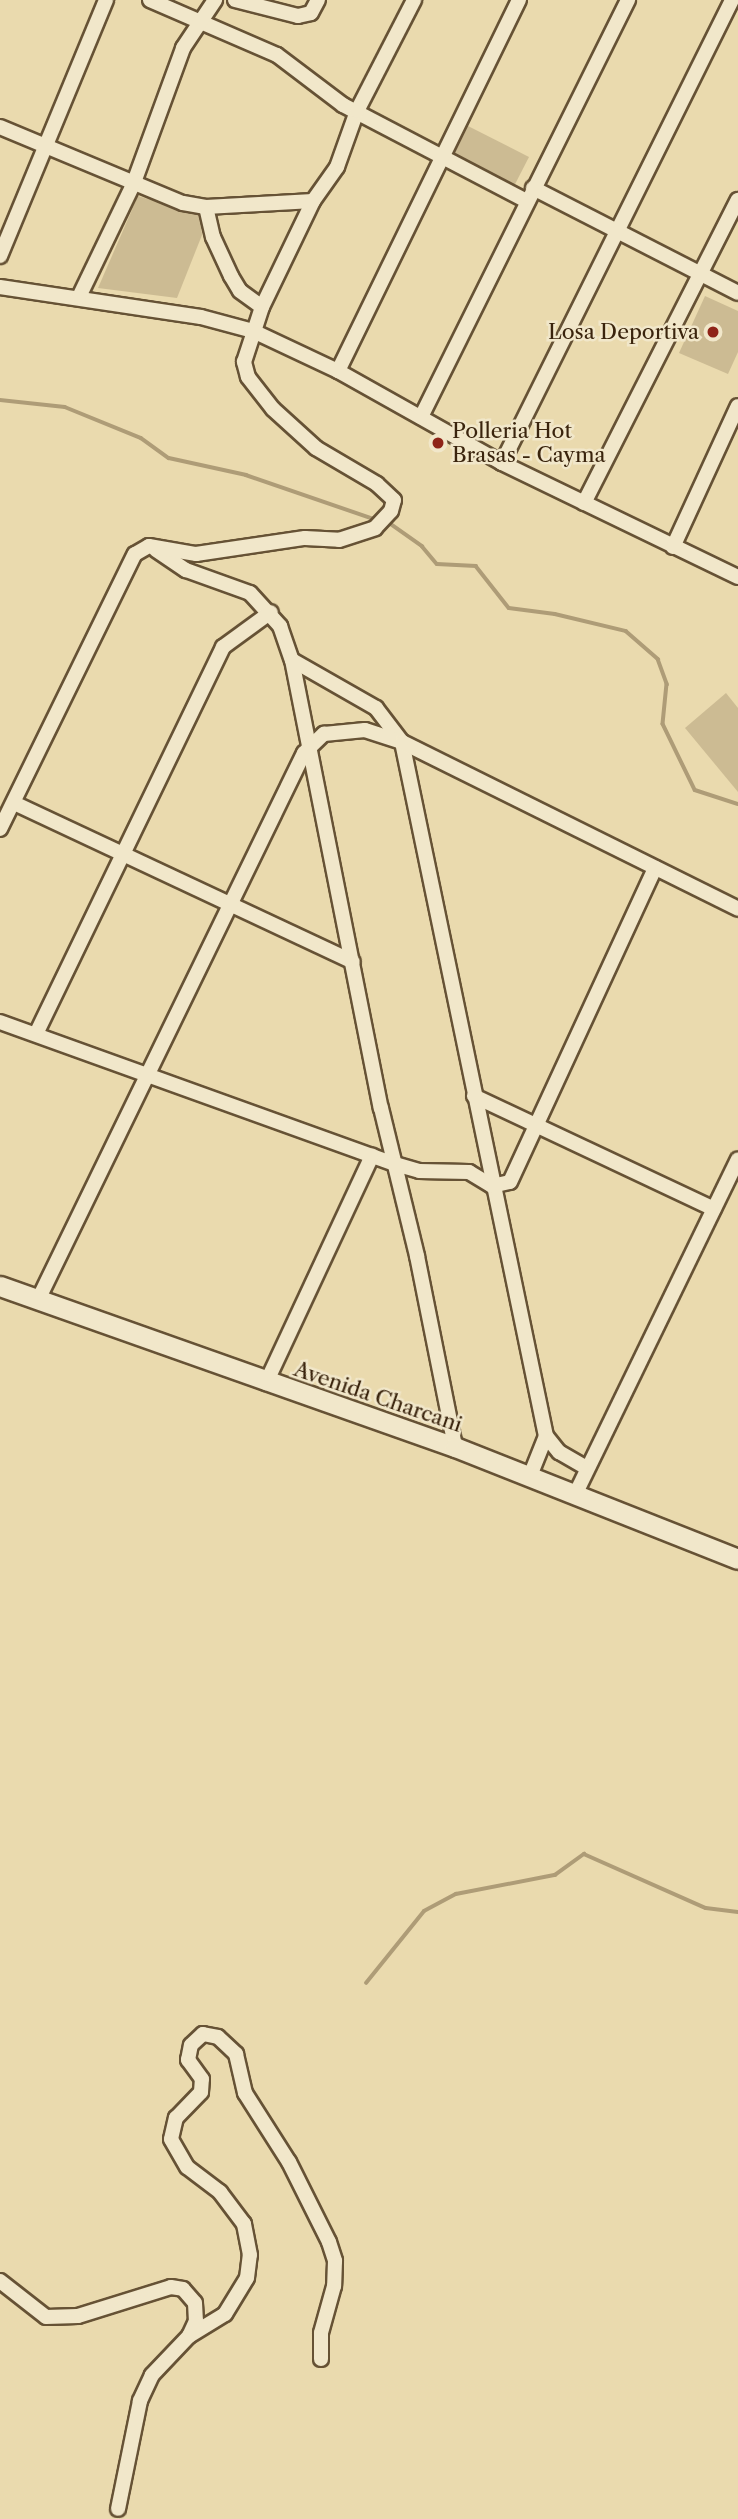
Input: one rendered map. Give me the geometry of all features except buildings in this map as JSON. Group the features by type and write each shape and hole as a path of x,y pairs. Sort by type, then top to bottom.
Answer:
{"main road":[{"name":"Avenida Charcani","path":"0,1286 266,1383 456,1447 738,1559"}],"street":[{"path":"0,256 47,148 106,0"},
{"path":"150,0 277,55 322,91 443,157 738,293"},
{"path":"79,297 133,185 183,48 215,0"},
{"path":"235,0 298,16 311,13 318,0"},
{"path":"0,829 135,554 149,546 196,554 305,538 339,540 375,528 391,511 394,500 377,484 298,433 248,377 244,362 262,307 313,201 337,167 357,111 414,0"},
{"path":"338,371 519,0"},
{"path":"421,417 628,0"},
{"path":"502,463 732,0"},
{"path":"0,127 133,185 206,208 313,201"},
{"path":"584,503 738,200"},
{"path":"206,208 213,237 231,276 240,291 262,307"},
{"path":"0,287 201,317 253,331 338,371 502,463 738,577"},
{"path":"674,547 738,406"},
{"path":"149,546 186,570 250,593 271,612 292,660 312,745 394,1164 456,1447"},
{"path":"36,1034 223,647 271,612"},
{"path":"292,660 376,708 402,742 546,1436 559,1452 587,1468"},
{"path":"38,1300 312,745 342,729 365,730 402,742 738,909"},
{"path":"14,803 353,962"},
{"path":"0,1022 148,1073 394,1164 419,1171 469,1172 492,1186 510,1182 535,1122 655,868"},
{"path":"474,1096 535,1122 714,1209"},
{"path":"266,1383 372,1156"},
{"path":"575,1495 738,1160"},
{"path":"530,1476 546,1436"},
{"path":"118,2509 140,2401 152,2375 189,2336 225,2314 247,2278 250,2255 244,2224 220,2192 187,2167 171,2139 176,2118 201,2092 202,2079 188,2060 191,2045 203,2034 218,2037 236,2054 245,2093 289,2162 329,2242 335,2261 334,2286 321,2333 321,2359"},
{"path":"0,2281 35,2312 61,2318 125,2303 161,2288 183,2289 195,2303 197,2321 189,2336"}],"shaded area":[{"path":"468,126 529,157 511,192 448,167"},
{"path":"138,196 200,215 202,235 177,298 98,288"},
{"name":"Losa Deportiva","path":"705,296 738,311 738,352 728,374 679,353"},
{"path":"726,693 738,708 738,792 685,728"}],"waterway":[{"path":"0,400 65,407 141,438 169,458 246,475 377,520"},
{"path":"388,522 422,546 437,564 476,566 509,608 555,614 626,631 658,659 667,684 663,724 695,790 738,804"},
{"path":"366,1983 424,1911 456,1894 555,1875 584,1854 706,1908 738,1912"}],"place":[{"name":"Losa Deportiva","path":"713,332"},
{"name":"Polleria Hot Brasas - Cayma","path":"438,443"}]}
